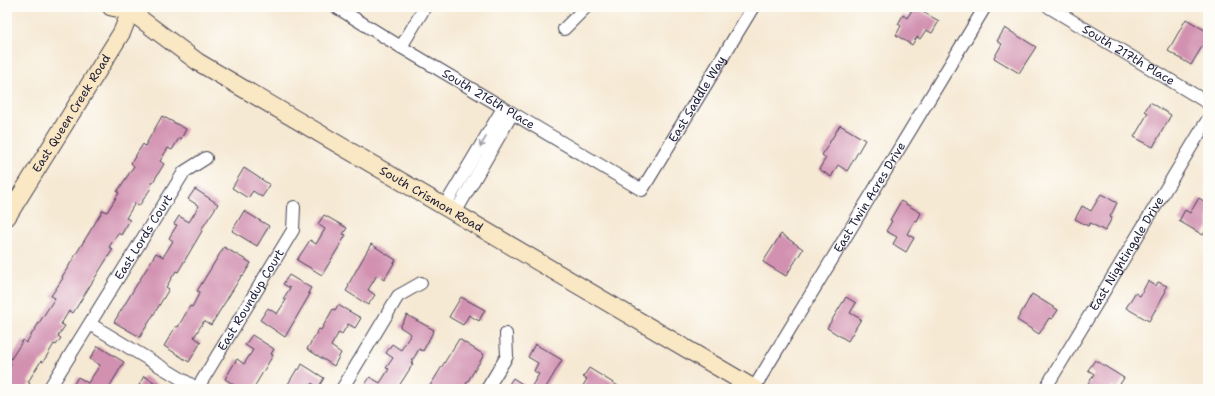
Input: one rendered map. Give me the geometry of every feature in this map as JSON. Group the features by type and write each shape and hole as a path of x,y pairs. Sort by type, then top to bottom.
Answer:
{"street":[{"name":"South Crismon Road","path":"111,7 131,9 198,62 755,389"},
{"name":"South 216th Place","path":"336,7 507,111 642,190"},
{"path":"401,47 425,7"},
{"path":"564,29 586,7"},
{"name":"East Saddle Way","path":"642,190 753,7"},
{"name":"East Twin Acres Drive","path":"755,389 985,7"},
{"name":"South 217th Place","path":"1049,7 1208,103"},
{"name":"East Queen Creek Road","path":"7,217 122,32 131,9"},
{"path":"450,210 507,111"},
{"name":"East Nightingale Drive","path":"1045,389 1208,119"},
{"name":"East Lords Court","path":"50,389 184,172 206,158"},
{"name":"East Roundup Court","path":"197,389 293,230 294,207"},
{"path":"342,389 398,296 420,283"},
{"path":"90,324 197,389"},
{"path":"487,389 507,356 506,334"}],"building":[{"path":"914,7 939,21 932,33 926,30 920,39 917,37 912,45 896,35 901,26 898,24 903,15 907,18"},
{"path":"1186,19 1208,32 1208,48 1203,45 1191,65 1168,51"},
{"path":"1005,28 1036,47 1019,73 994,58 1002,44 997,41"},
{"path":"1150,102 1171,115 1153,147 1134,137 1148,113 1145,111"},
{"path":"162,116 186,129 181,139 179,138 172,150 168,148 160,161 164,164 150,187 151,188 139,206 135,203 126,218 130,220 121,235 118,233 109,247 113,249 73,313 69,311 61,324 65,326 58,336 61,338 56,345 54,344 43,362 41,361 28,382 30,383 26,389 7,389 7,371 11,363 9,362 23,340 26,343 55,298 51,296 63,278 62,277 103,210 107,212 119,193 117,192 134,166 131,163 143,144 145,146"},
{"path":"840,125 865,140 847,171 838,165 831,177 819,169 826,158 822,155"},
{"path":"244,168 270,185 262,197 253,191 248,198 232,188"},
{"path":"195,189 218,204 201,230 202,231 178,272 176,271 166,287 169,289 140,337 114,322 156,253 163,257 173,241 169,238 177,225 174,224 179,216 189,222 199,206 188,199"},
{"path":"1101,194 1117,203 1110,217 1112,218 1105,231 1090,223 1088,226 1075,219 1082,206 1091,211"},
{"path":"1199,198 1208,204 1208,227 1203,235 1179,221 1185,210 1190,213"},
{"path":"901,201 921,213 907,234 914,238 906,252 893,244 897,237 886,231 892,221 890,220"},
{"path":"244,211 269,226 257,246 232,231"},
{"path":"324,215 347,228 343,234 346,235 322,275 297,260 310,240 316,244 325,229 318,224"},
{"path":"781,234 803,249 786,276 763,262"},
{"path":"371,244 396,260 384,280 377,275 368,290 375,295 368,305 346,291"},
{"path":"224,247 251,263 211,325 204,321 194,337 201,342 189,362 164,346 176,326 178,327 190,306 192,307 200,292 197,291"},
{"path":"289,275 311,288 308,293 310,294 285,337 260,320 268,308 277,314 286,300 283,299 290,288 283,284"},
{"path":"1148,281 1156,286 1158,282 1167,286 1164,290 1166,291 1149,321 1126,308 1135,293 1140,296"},
{"path":"1032,294 1058,310 1052,319 1049,318 1039,334 1017,320"},
{"path":"461,297 485,310 479,321 469,315 463,325 449,317"},
{"path":"846,297 856,303 850,313 861,319 848,341 827,328"},
{"path":"338,305 361,318 355,328 348,324 342,334 339,332 331,346 341,353 334,366 307,349 319,329 321,330 333,309 335,310"},
{"path":"407,315 434,330 423,351 419,349 411,363 413,364 397,389 362,389 370,377 380,383 389,369 386,368 393,358 386,353 392,344 401,350 411,334 400,327"},
{"path":"252,335 274,349 271,354 273,355 253,389 240,389 225,379 237,359 244,364 253,350 245,345"},
{"path":"459,339 484,355 463,389 428,389"},
{"path":"535,344 562,360 545,389 530,389 539,374 534,371 538,363 528,357"},
{"path":"98,346 124,362 108,389 71,389 78,377 88,383 100,365 90,359"},
{"path":"1095,360 1124,378 1117,389 1112,386 1110,389 1085,389 1094,374 1088,370"},
{"path":"302,364 324,378 318,388 312,383 308,389 285,389 297,369 299,370"},
{"path":"589,368 623,389 581,389 587,379 583,377"},
{"path":"144,376 166,389 137,389"},
{"path":"513,378 530,389 506,389"}]}
